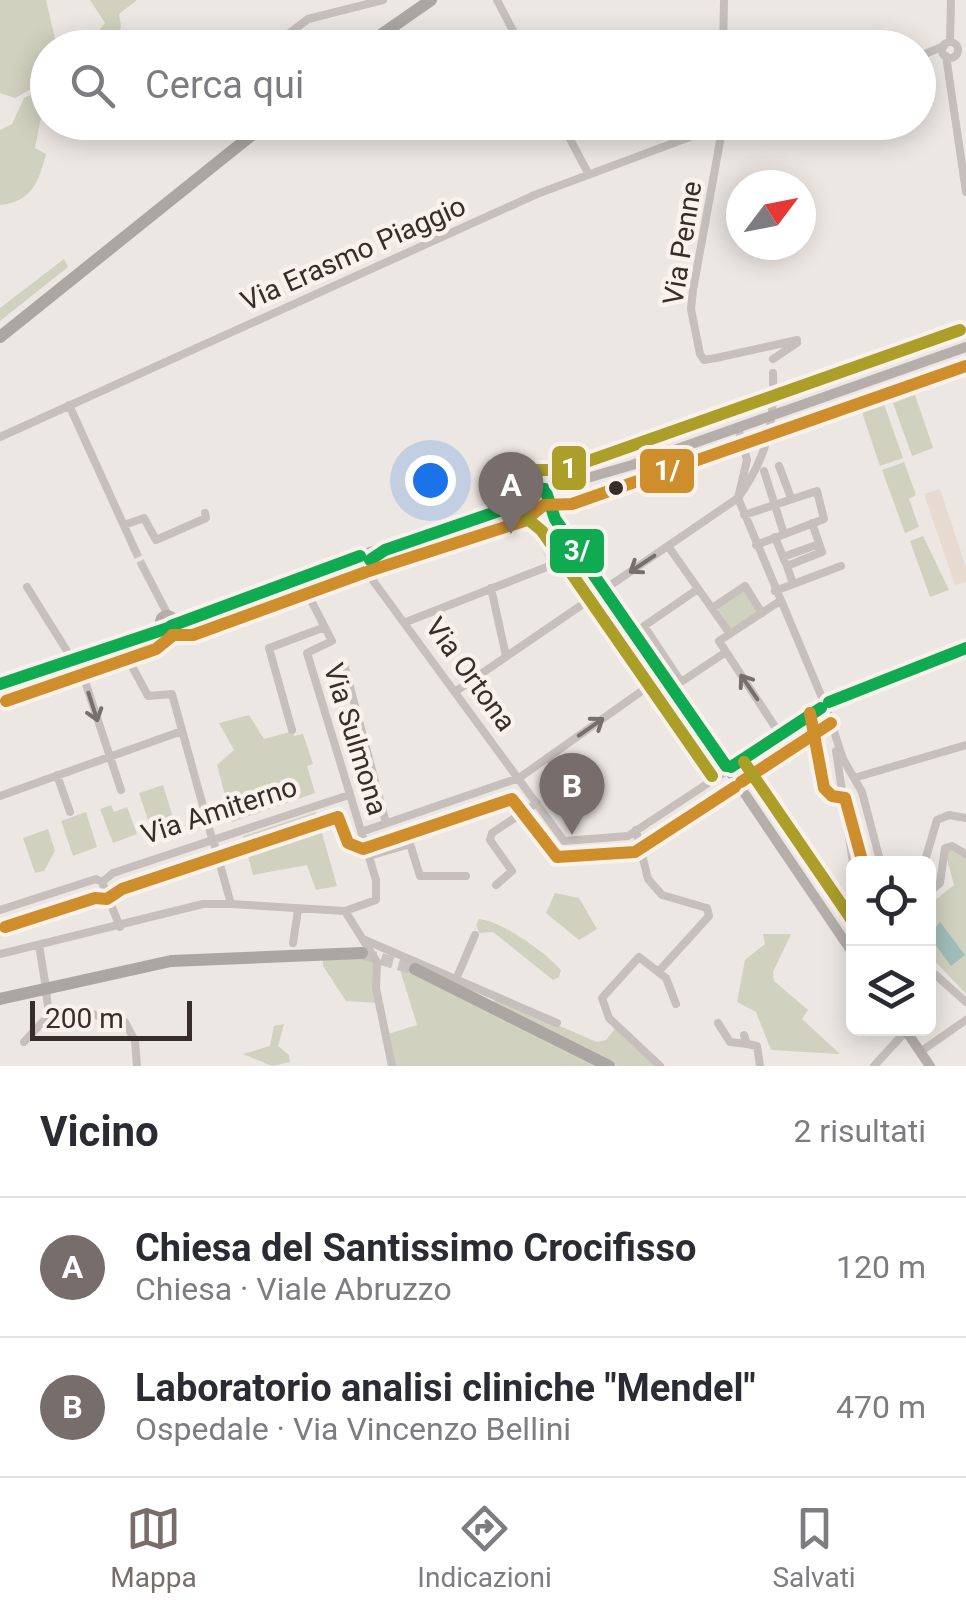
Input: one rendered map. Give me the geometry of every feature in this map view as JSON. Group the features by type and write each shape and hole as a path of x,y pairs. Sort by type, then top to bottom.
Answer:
{"highway":[{"path":"375,30 416,0"},
{"path":"388,30 430,0"},
{"path":"0,328 234,140"},
{"path":"0,338 246,140"},
{"path":"0,999 171,960 282,953 298,948 364,947"},
{"path":"415,968 610,1066"}],"main road":[{"path":"0,684 150,632 169,619 367,559 966,347"},
{"path":"540,496 848,946"},
{"path":"909,1036 930,1066"}],"street":[{"path":"293,30 308,18 384,0"},
{"path":"497,0 513,30"},
{"path":"723,30 724,0"},
{"path":"951,0 950,82 966,192"},
{"path":"949,48 966,38"},
{"path":"936,52 966,47"},
{"path":"571,140 588,173"},
{"name":"Via Erasmo Piaggio","path":"0,437 588,173 678,140"},
{"name":"Via Penne","path":"722,140 692,290 691,309 700,354 704,360 797,340 773,358"},
{"path":"456,691 738,498 760,463 774,415 773,374"},
{"path":"69,406 135,550"},
{"path":"738,428 746,460 738,498 825,705 834,738 852,856"},
{"path":"779,466 792,498"},
{"path":"764,471 793,584"},
{"path":"744,515 817,491 824,519 756,545"},
{"path":"124,525 144,518 156,540 206,518 205,513"},
{"path":"812,523 830,570"},
{"path":"668,546 730,634"},
{"path":"785,561 821,548"},
{"path":"406,622 580,554"},
{"name":"Via Ortona","path":"367,559 377,583 564,840 628,836 636,830"},
{"path":"776,591 841,566"},
{"path":"143,567 169,619"},
{"name":"Via Sulmona","path":"300,580 332,641 307,652 309,664 376,880 376,900 345,911"},
{"path":"712,608 745,586 762,612"},
{"path":"27,587 74,658 121,790"},
{"path":"491,588 506,656"},
{"path":"634,633 698,589"},
{"path":"780,601 719,641 780,733"},
{"path":"644,626 682,682 726,652"},
{"path":"292,730 269,648 325,628"},
{"path":"119,642 148,696 172,694 231,904"},
{"path":"658,971 709,916 707,908 662,895 648,879 636,830 825,705 966,648"},
{"path":"345,668 386,823"},
{"path":"360,832 518,778 663,676"},
{"path":"0,796 182,731"},
{"path":"834,738 862,792 879,856"},
{"path":"840,781 966,745"},
{"path":"548,758 578,802"},
{"path":"57,775 70,812"},
{"name":"Via Amiterno","path":"0,910 348,793"},
{"path":"496,885 512,871 490,840 492,834 536,803"},
{"path":"926,856 937,820 949,814 966,818"},
{"path":"369,856 410,844 420,876 466,876"},
{"path":"936,886 940,882 944,848 952,846 966,854"},
{"path":"101,877 120,927"},
{"path":"0,954 204,904 345,911 376,962 376,988 392,1066"},
{"path":"298,910 298,948"},
{"path":"457,977 475,936"},
{"path":"39,945 50,1016"},
{"path":"364,947 457,977 558,1023"},
{"path":"660,1066 610,1018 602,998 632,960 640,957 658,971 676,1004"},
{"path":"936,975 966,1002"},
{"path":"24,1042 50,1016 78,1011 125,1022 135,1040 137,1066"},
{"path":"920,1052 966,1020"},
{"path":"718,1024 730,1042 746,1039 757,1046 760,1066"},
{"path":"874,1066 900,1036"}],"green space":[{"path":"0,0 46,0 53,30 30,30 30,90 15,98 0,93"},
{"path":"90,0 137,0 119,14 120,30 99,30 105,23"},
{"path":"30,95 30,140 37,140 35,148 46,154 37,181 27,195 0,205 0,130 12,124 24,98"},
{"path":"64,259 68,267 0,321 0,308"},
{"path":"915,395 933,448 912,456 893,403"},
{"path":"884,404 903,458 880,466 862,412"},
{"path":"904,462 916,495 909,499 919,527 905,533 882,470"},
{"path":"923,536 949,590 930,597 910,541"},
{"path":"744,590 757,612 730,629 717,608"},
{"path":"249,715 264,739 293,731 294,736 303,734 313,764 307,766 315,793 232,822 217,765 234,750 219,723"},
{"path":"163,785 174,821 151,829 139,793"},
{"path":"111,805 114,812 127,807 137,834 113,843 100,809"},
{"path":"86,812 97,847 73,856 61,821"},
{"path":"316,812 337,886 316,890 307,865 253,875 243,836"},
{"path":"48,829 55,851 44,871 35,873 23,838"},
{"path":"951,850 966,856 966,994 936,962 936,899 954,885 945,852"},
{"path":"555,893 579,898 597,929 579,940 546,913"},
{"path":"479,919 499,925 535,947 561,970 559,977 553,980 493,932 479,933"},
{"path":"763,934 791,934 773,972 774,981 808,1010 802,1019 840,1054 771,1050 756,1012 737,1002 745,960 765,944"},
{"path":"323,956 374,958 377,1003 346,1001 323,966"},
{"path":"398,963 603,1066 394,1066 388,1034 417,1025"},
{"path":"495,998 597,1042 606,1040 617,1026 658,1066 618,1066 494,1003"},
{"path":"284,1024 278,1046 289,1055 290,1062 272,1066 243,1054 270,1046 274,1026"}],"shaded area":[{"path":"940,489 966,567 966,582 955,585 924,494"},
{"path":"527,507 543,514 543,521 552,521 574,551 547,563 536,533 529,534 525,524 519,525 515,512 529,511"}],"water":[{"path":"940,922 965,955 951,966 936,946 936,927"}],"tunnel":[{"path":"135,550 143,567"},
{"path":"364,954 415,969"}],"transit line":[{"name":"1","path":"712,776 542,531 518,511 516,484 534,470 563,470 960,330"},
{"name":"1/","path":"369,571 524,521 544,505 572,504 966,366"},
{"name":"3/","path":"370,560 385,550 519,504 535,489 545,489 555,519 726,766"},
{"name":"3/","path":"171,626 360,556"},
{"name":"1/","path":"172,635 193,635 366,572"},
{"name":"3/","path":"0,684 168,628"},
{"name":"1/","path":"6,701 156,649 172,636"},
{"name":"3/","path":"829,702 966,648"},
{"name":"3/","path":"731,767 821,708"},
{"name":"1/","path":"810,713 824,788 832,796 845,798 861,856"},
{"name":"1/","path":"741,782 831,723"},
{"name":"1","path":"744,762 846,911"},
{"name":"1/","path":"5,927 95,898 107,899 122,889 338,817 348,843 363,849 512,799 557,857 635,852 735,787"}],"place":[{"name":"Chiesa del Santissimo Crocifisso","path":"511,534"},
{"name":"Laboratorio analisi cliniche \"Mendel\"","path":"572,835"}]}
